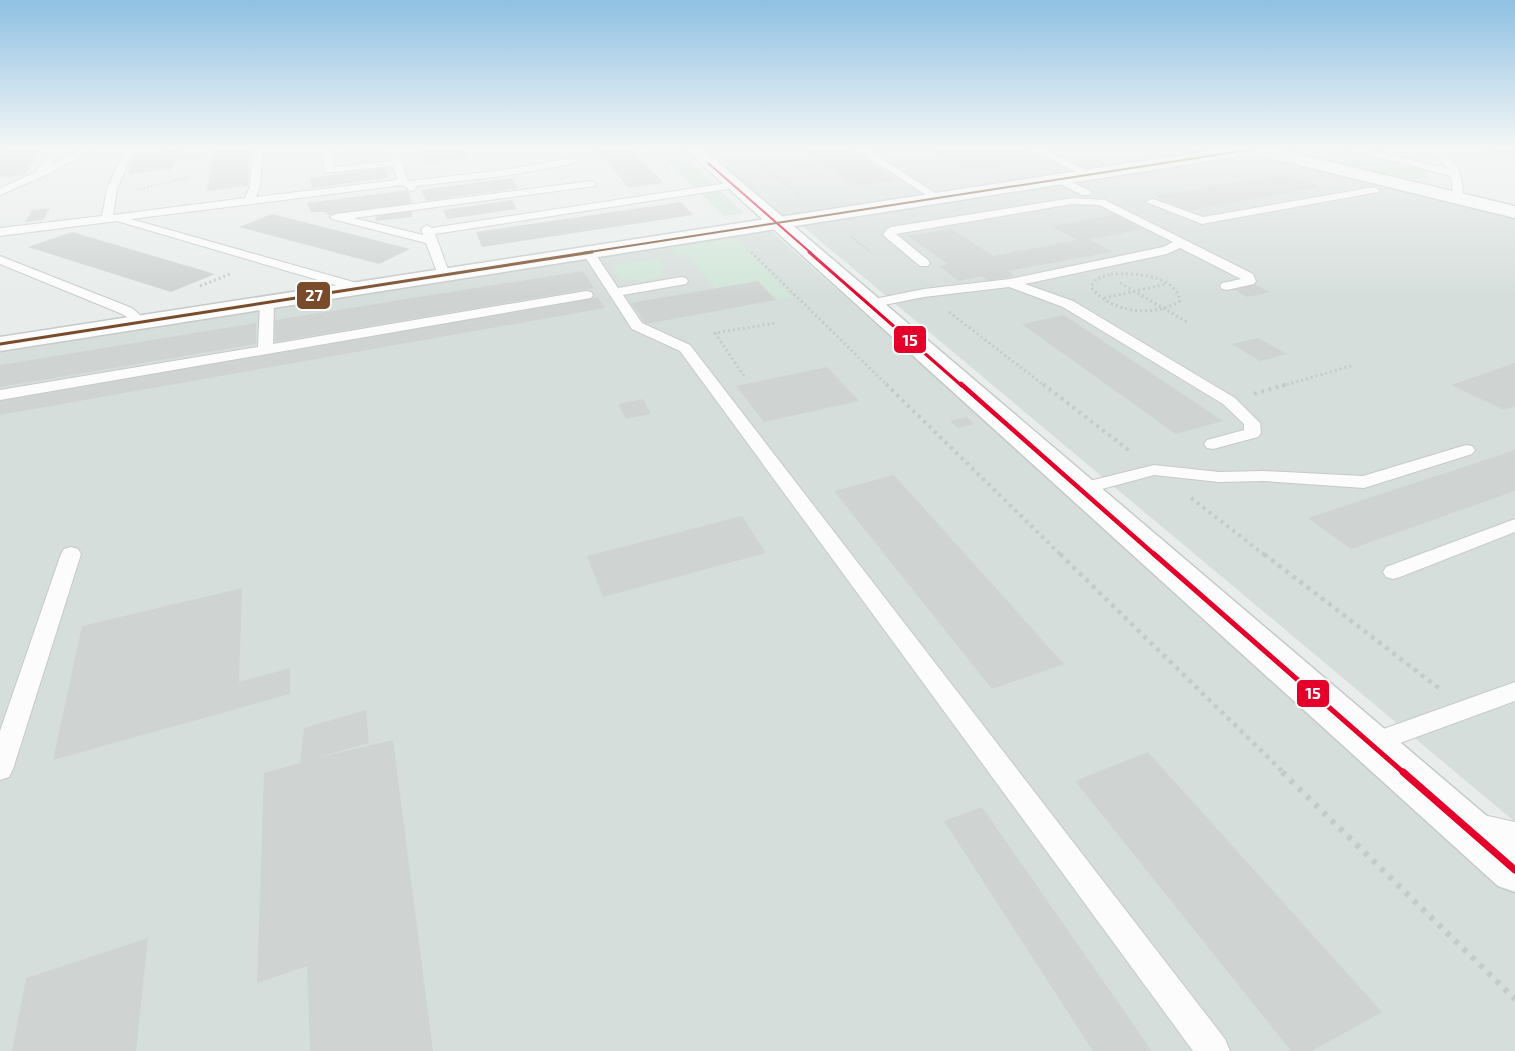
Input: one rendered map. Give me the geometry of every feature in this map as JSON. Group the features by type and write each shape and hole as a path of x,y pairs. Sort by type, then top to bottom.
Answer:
{"street":[{"path":"749,198 1515,870"},
{"path":"0,344 938,198"},
{"path":"1458,198 1515,212"}],"lane":[{"path":"110,218 112,198"},
{"path":"0,232 275,198"},
{"path":"414,198 444,275"},
{"path":"477,198 336,217 430,237 574,212 582,198"},
{"path":"1152,202 1202,221 1329,198"},
{"path":"924,263 889,235 891,231 1072,201 1101,202 1248,277 1249,281 1227,286"},
{"path":"973,217 993,230"},
{"path":"110,218 359,288"},
{"path":"869,304 924,293 1010,283 1167,250 1180,243"},
{"path":"588,252 637,326 684,348 1213,1051"},
{"path":"0,260 127,311 141,322"},
{"path":"614,293 681,281"},
{"path":"1010,283 1068,304 1229,401 1252,423 1252,433 1213,444"},
{"path":"0,395 586,295"},
{"path":"265,350 267,302"},
{"path":"1080,489 1154,470 1219,477 1264,476 1364,482 1466,450"},
{"path":"1393,573 1515,525"},
{"path":"0,769 71,554"},
{"path":"1370,744 1515,691"},
{"path":"1459,821 1515,834"}],"path":[{"path":"802,198 825,216"},
{"path":"729,231 1515,999"},
{"path":"1089,266 1187,322"},
{"path":"200,286 232,273 223,270"},
{"path":"1106,275 1137,275 1168,284 1176,290 1180,301 1166,309 1131,309 1100,298 1091,287 1092,282 1106,275"},
{"path":"1100,298 1168,284"},
{"path":"744,376 715,333 776,322"},
{"path":"1229,401 1354,365"}],"shaded area":[{"path":"763,198 907,198 785,217"},
{"path":"965,198 1443,198 1515,215 1515,822 800,224"},
{"path":"771,231 1515,890 1515,1051 0,1051 0,352"}],"green space":[{"path":"705,198 728,198 744,213 724,216"},
{"path":"735,238 792,297 776,300 757,281 715,288 688,255 677,256 670,248"},
{"path":"659,259 664,268 660,277 642,281 619,278 611,266"}],"building":[{"path":"345,198 410,198 412,203 328,215 326,212 311,212 307,203"},
{"path":"425,198 447,198 426,201"},
{"path":"1159,198 1258,198 1186,211"},
{"path":"512,200 517,209 447,219 443,210"},
{"path":"681,202 693,215 482,247 476,232"},
{"path":"50,208 43,220 25,222 32,210"},
{"path":"412,211 412,217 375,221 376,215"},
{"path":"272,214 410,249 379,264 239,227"},
{"path":"1115,215 1143,229 1089,239 1112,252 1008,271 1015,276 988,281 981,276 959,281 939,266 948,264 908,236 951,229 993,256 1078,240 1052,226"},
{"path":"72,232 215,274 171,292 28,247"},
{"path":"583,271 594,288 275,342 275,320"},
{"path":"758,281 776,300 646,324 631,303"},
{"path":"1253,284 1271,292 1247,297 1231,288"},
{"path":"598,297 605,308 0,415 0,399"},
{"path":"1064,315 1223,421 1176,434 1022,324"},
{"path":"256,323 256,344 0,387 0,365"},
{"path":"1258,338 1287,354 1260,361 1231,344"},
{"path":"1515,363 1515,406 1504,410 1451,385"},
{"path":"827,367 859,401 764,422 736,386"},
{"path":"643,399 651,414 626,419 618,404"},
{"path":"967,417 974,424 958,428 950,421"},
{"path":"1515,450 1515,491 1351,549 1308,518"},
{"path":"894,475 1064,664 992,689 834,491"},
{"path":"742,516 766,553 603,597 587,556"},
{"path":"242,588 239,682 290,668 290,694 53,760 82,626"},
{"path":"366,710 369,743 315,758 393,740 433,1051 310,1051 307,966 257,983 264,773 300,763 304,728"},
{"path":"1148,752 1382,1012 1312,1051 1291,1051 1075,781"},
{"path":"982,807 1152,1051 1093,1051 944,821"},
{"path":"148,938 136,1051 12,1051 26,978"}],"transit line":[{"name":"15","path":"748,198 1515,870"},
{"name":"27","path":"0,344 939,198"}]}
